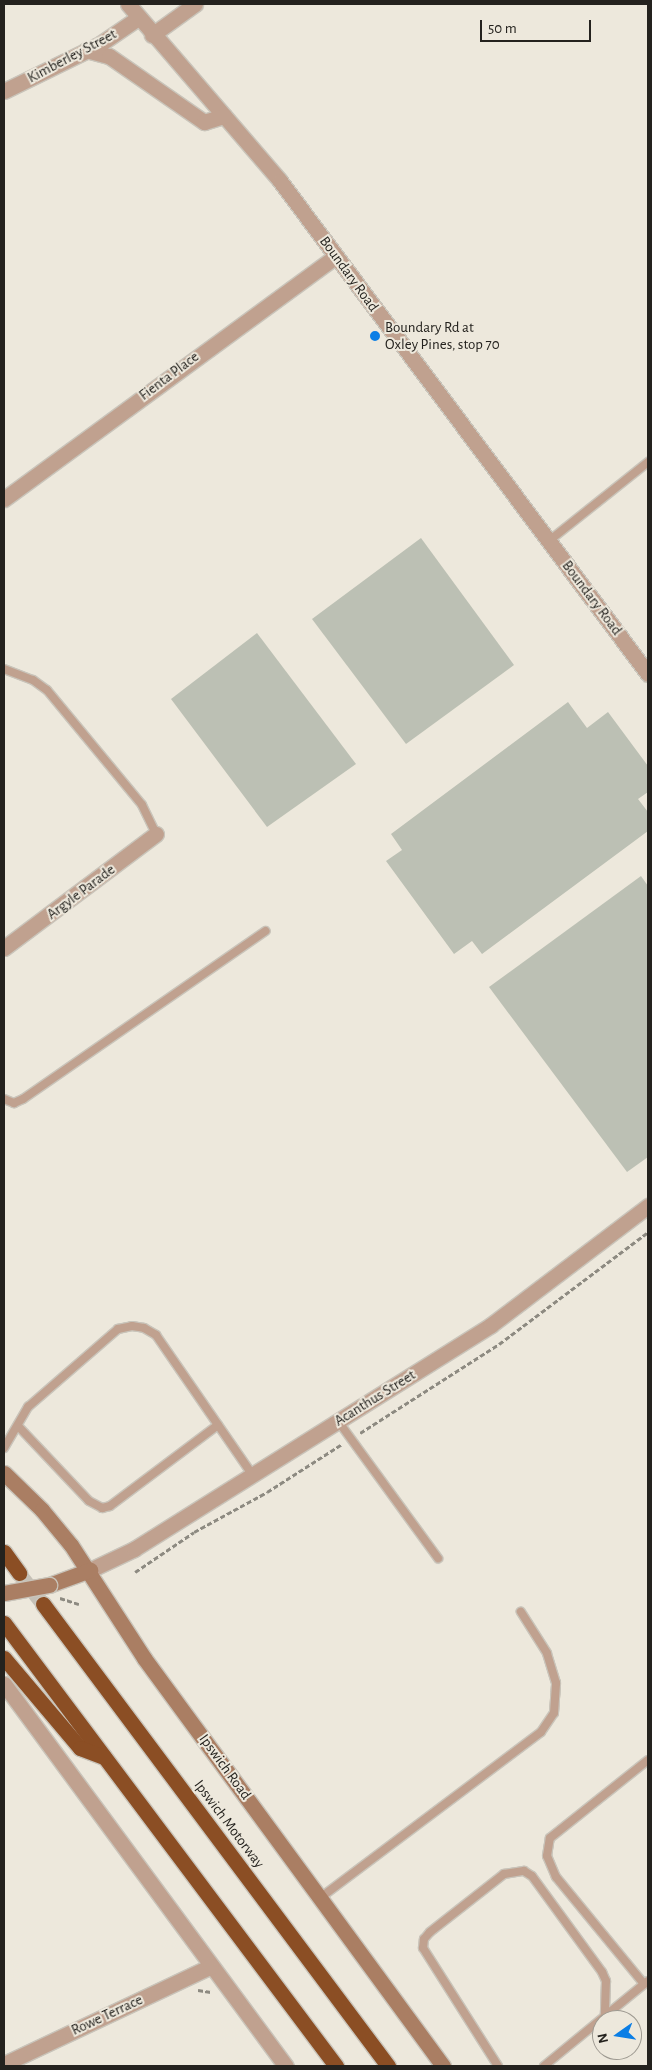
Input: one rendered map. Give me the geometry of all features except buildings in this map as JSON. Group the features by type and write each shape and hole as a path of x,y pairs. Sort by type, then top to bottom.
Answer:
{"highway":[{"path":"4,1552 19,1573"},
{"name":"Ipswich Motorway","path":"43,1604 388,2066"},
{"path":"4,1623 336,2066"},
{"path":"4,1658 80,1748 104,1757"}],"main road":[{"name":"Ipswich Road","path":"4,1473 42,1510 90,1570 144,1658 443,2066"},
{"path":"4,1593 49,1585 90,1570"}],"street":[{"name":"Boundary Road","path":"128,4 152,35 280,181 648,674"},
{"path":"152,35 195,4"},
{"name":"Kimberley Street","path":"4,91 86,50 138,18"},
{"path":"86,50 109,56 204,122 224,116"},
{"name":"Fienta Place","path":"4,499 336,256"},
{"name":"Argyle Parade","path":"4,948 156,834"},
{"name":"Acanthus Street","path":"90,1570 134,1549 491,1325 648,1206"},
{"path":"4,1684 286,2066"},
{"name":"Rowe Terrace","path":"4,2064 211,1966"}],"lane":[{"path":"549,540 648,462"},
{"path":"4,669 33,680 46,690 142,805 156,834"},
{"path":"4,1099 14,1103 23,1099 266,931"},
{"path":"4,1448 18,1426 21,1414 28,1406 118,1329 132,1326 144,1328 156,1336 252,1474"},
{"path":"338,1421 438,1558"},
{"path":"18,1426 89,1501 102,1508 110,1506 218,1425"},
{"path":"320,1898 541,1732 554,1713 556,1683 547,1653 521,1612"},
{"path":"612,2010 646,1983 556,1877 547,1856 550,1838 648,1760"},
{"path":"498,2066 423,1948 424,1940 430,1932 504,1874 524,1871 532,1876 602,1972 606,1981 604,2010"},
{"path":"544,2066 592,2027"}],"path":[{"path":"136,1572 194,1532 267,1492 498,1344 648,1232"},
{"path":"58,1598 79,1604"}],"tunnel":[{"path":"19,1573 43,1604"}],"place":[{"name":"Boundary Rd at Oxley Pines, stop 70","path":"375,336"}]}
